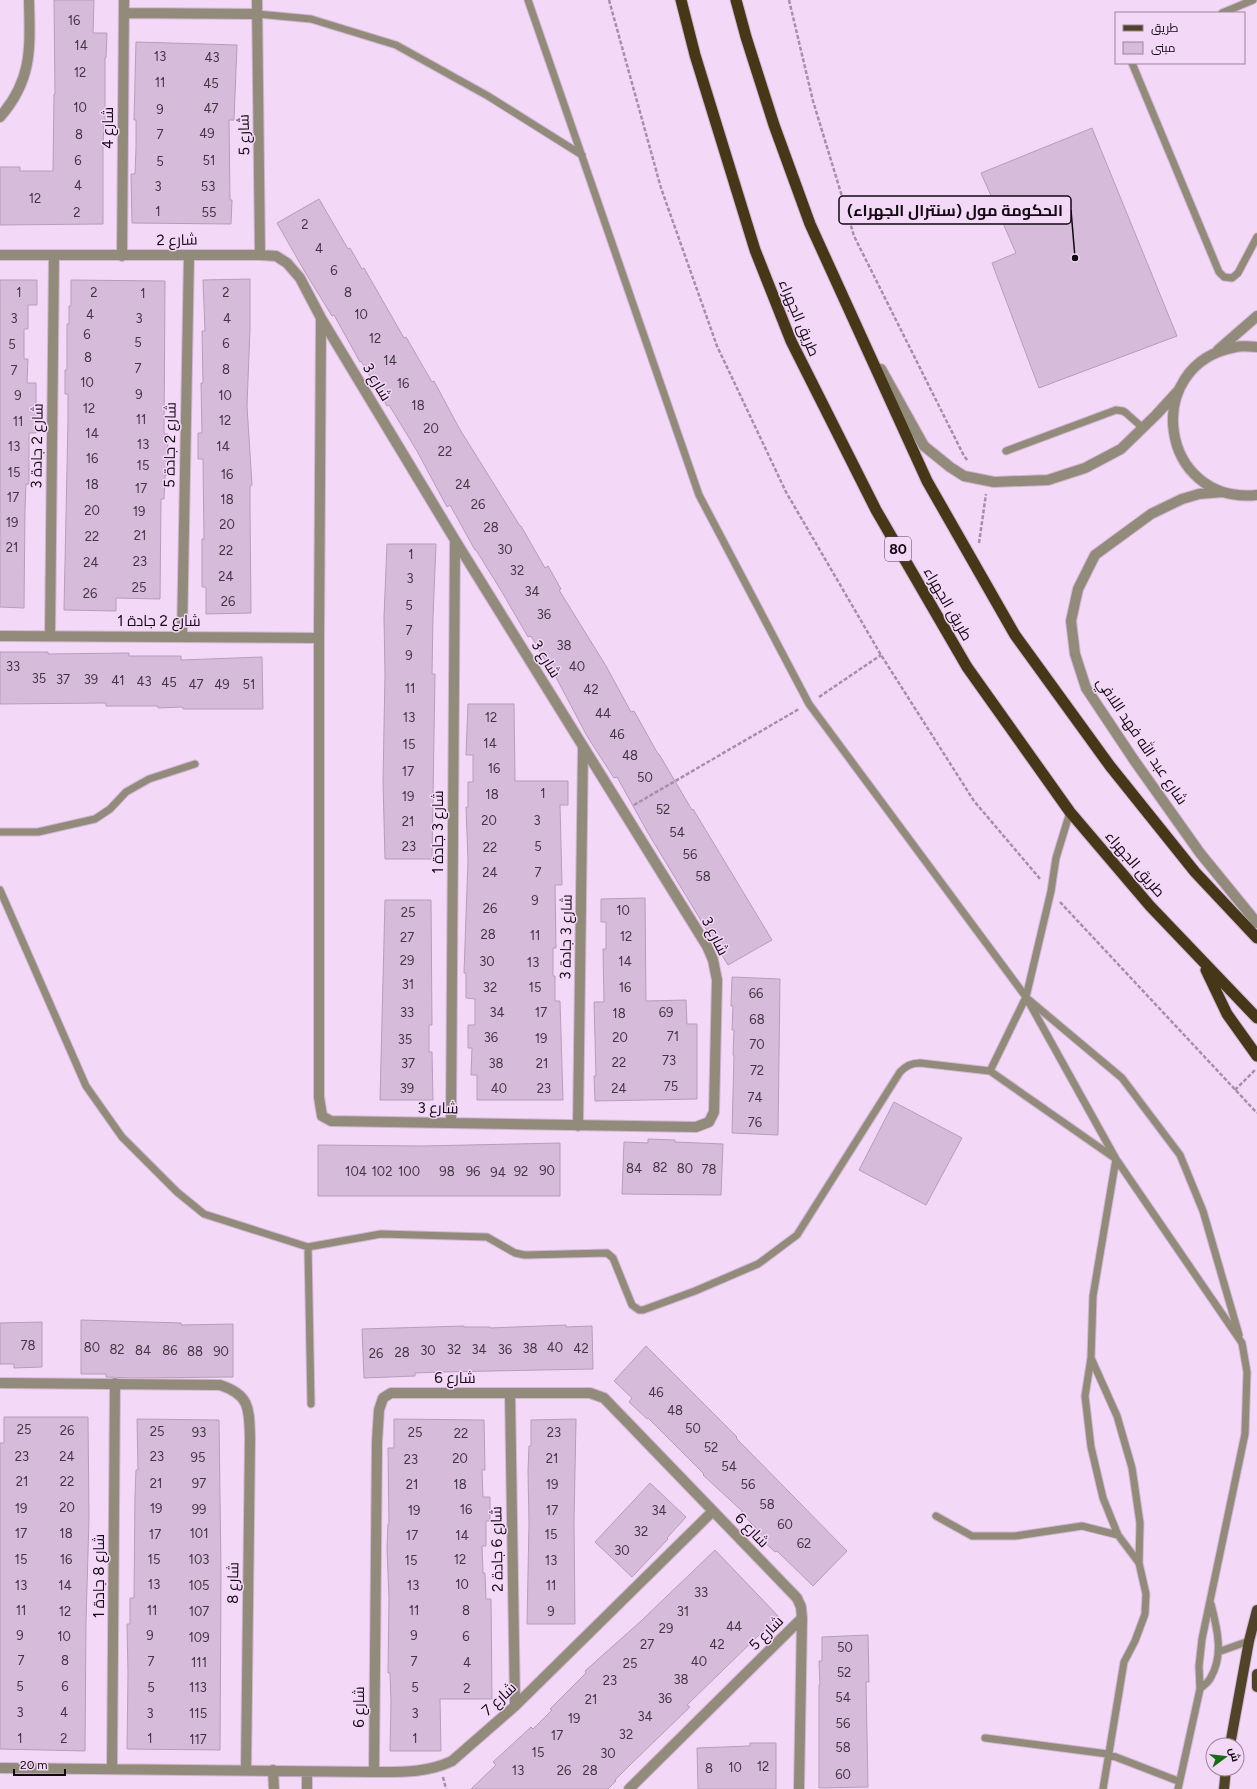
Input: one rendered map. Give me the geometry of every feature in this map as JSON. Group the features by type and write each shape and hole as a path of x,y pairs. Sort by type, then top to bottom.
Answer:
{"highway":[{"name":"طريق الجهراء","path":"681,0 697,62 755,250 791,341 876,510 967,667 1070,812 1150,906 1257,1018"},
{"path":"736,0 772,117 810,224 926,481 1015,635 1120,779 1195,872 1257,938"},
{"path":"1203,962 1227,1014 1257,1056"}],"main road":[{"path":"1232,1737 1253,1643 1252,1630 1257,1610"},
{"path":"1257,1674 1257,1687"},
{"path":"1224,1789 1225,1777"}],"street":[{"path":"0,117 18,93 29,62 30,0"},
{"name":"شارع 4","path":"122,256 124,0"},
{"name":"شارع 5","path":"257,0 260,255"},
{"path":"124,13 257,14"},
{"name":"شارع 2","path":"0,255 122,256 189,254 276,256 287,263 300,278 321,318"},
{"name":"شارع 2 جادة 5","path":"182,636 189,254"},
{"name":"شارع 2 جادة 3","path":"50,636 54,255"},
{"path":"854,322 924,446 950,468 964,476 994,482 1048,480 1085,468 1121,448 1144,428 1178,391 1187,376 1199,363 1214,354 1257,316"},
{"name":"شارع 3","path":"321,318 455,540 706,946 713,960 717,980 714,1112 709,1122 696,1128 332,1121 322,1116 319,1098 318,638 321,318"},
{"path":"1214,354 1236,346 1257,347"},
{"path":"1178,391 1172,415 1174,440 1184,462 1201,480 1222,492 1244,496 1257,495"},
{"name":"شارع عبد الله فهد اللافي","path":"1222,492 1199,494 1182,499 1151,514 1095,555 1078,589 1071,621 1075,654 1086,688 1134,760 1200,853 1257,923"},
{"name":"شارع 3 جادة 1","path":"451,1123 455,540"},
{"name":"شارع 2 جادة 1","path":"0,636 318,638"},
{"name":"شارع 3 جادة 3","path":"578,1126 583,748"},
{"name":"شارع 8","path":"0,1383 220,1385 232,1389 246,1402 249,1411 246,1770"},
{"name":"شارع 8 جادة 1","path":"112,1769 115,1383"},
{"name":"شارع 6","path":"374,1772 377,1442 379,1410 383,1398 391,1393 590,1393 604,1398 797,1598 801,1607 802,1618"},
{"name":"شارع 6 جادة 2","path":"510,1393 514,1706"},
{"name":"شارع 7","path":"246,1770 307,1772 428,1770 441,1767 452,1761 514,1706 713,1511"},
{"name":"شارع 5","path":"629,1789 802,1618"},
{"name":"شارع 5","path":"799,1789 802,1618"},
{"path":"0,1768 246,1770"},
{"path":"273,1770 274,1789"},
{"path":"307,1772 307,1789"}],"lane":[{"path":"528,0 699,495 809,704 1026,997 1116,1159 1242,1342"},
{"path":"1224,12 1253,0"},
{"path":"257,14 311,19 396,45 488,96 582,155"},
{"path":"1132,64 1219,272 1224,277 1232,278 1238,273 1257,237"},
{"path":"1006,451 1116,410 1123,411 1144,428"},
{"path":"0,832 38,832 94,819 110,809 126,792 149,779 195,764"},
{"path":"990,1071 1026,997 1051,892 1056,858 1070,812"},
{"path":"0,890 86,1086 122,1137 177,1192 204,1214 308,1247 381,1234 487,1237 515,1253 525,1255 607,1253 613,1258 632,1305 639,1310 643,1310 695,1291 758,1264 797,1235 905,1067 912,1063 920,1062 990,1071 1116,1159"},
{"path":"985,1738 1108,1754 1178,1785 1200,1689 1199,1666 1201,1646 1245,1434 1247,1372 1242,1342 1203,1211 1180,1155 1122,1078 1026,997"},
{"path":"1116,1159 1093,1296 1091,1358 1085,1396 1091,1447 1103,1498 1118,1535 1139,1563"},
{"path":"308,1247 311,1404"},
{"path":"1091,1358 1117,1416 1132,1468 1140,1523 1139,1563 1146,1594 1145,1614 1135,1641 1124,1662 1103,1789"},
{"path":"936,1516 972,1536 1015,1536 1082,1526 1118,1535"},
{"path":"1200,1689 1211,1678 1218,1652 1219,1637 1210,1602"},
{"path":"1218,1652 1253,1643"}],"path":[{"path":"608,0 661,188 717,346 786,492 882,655 974,801 1065,909 1257,1113"},
{"path":"789,0 813,100 854,236 964,456 985,481"},
{"path":"623,811 809,704 882,655"},
{"path":"1235,1090 1257,1069"}],"building":[{"path":"54,0 94,0 93,33 107,33 103,146 103,224 0,225 0,167 20,167 20,171 53,171 55,94"},
{"path":"136,42 237,45 234,120 229,120 230,200 232,200 231,224 132,223 131,174 135,174 136,148 136,120 134,120"},
{"path":"1092,128 1177,336 1039,388 992,263 1016,253 981,173"},
{"path":"319,199 348,249 350,248 362,269 364,268 404,338 406,337 432,382 434,381 459,428 521,526 545,568 548,566 561,589 559,590 606,666 631,712 634,711 658,754 772,940 728,965 648,833 617,777 614,778 587,736 550,666 549,667 531,636 528,637 502,592 475,550 450,505 447,507 417,451 389,405 387,406 334,315 332,316 277,223"},
{"path":"250,279 247,406 252,485 250,486 251,613 206,614 206,587 202,587 202,539 204,539 203,459 198,459 198,433 202,433 202,331 205,331 203,280"},
{"path":"0,280 37,280 37,305 28,305 28,329 24,329 24,359 28,359 27,383 36,383 36,433 29,433 29,484 26,484 25,508 24,608 0,607"},
{"path":"71,280 165,281 164,434 168,434 167,475 165,475 164,499 161,499 160,599 116,598 116,611 64,610 68,420 68,394 65,394 65,370 67,370 67,324 69,324 69,306 71,306"},
{"path":"387,544 436,544 432,674 435,674 432,859 385,859 383,782 385,674 384,617"},
{"path":"0,652 48,652 48,654 129,653 129,656 181,656 181,660 262,657 263,709 183,709 183,707 158,708 158,706 106,706 106,703 0,704"},
{"path":"468,704 514,704 515,781 568,781 568,805 560,805 562,885 555,885 556,948 553,948 555,1001 560,1001 563,1100 477,1100 477,1075 471,1075 472,1048 468,1048 468,1025 475,1025 475,999 466,998 466,973 464,973 468,860 466,807 468,807 468,782 473,782 473,755 466,755"},
{"path":"645,898 646,1001 686,1000 687,1024 697,1024 697,1099 595,1101 594,1076 596,1076 594,1002 604,1002 603,949 606,949 606,922 601,922 601,899"},
{"path":"385,900 431,900 432,1025 429,1025 429,1052 432,1052 433,1100 380,1100"},
{"path":"732,977 780,979 778,1135 732,1133 734,1030 732,1030 733,1006 731,1006"},
{"path":"894,1102 962,1138 926,1205 859,1170"},
{"path":"648,1139 723,1144 721,1195 622,1194 624,1142 648,1143"},
{"path":"560,1143 560,1196 318,1196 318,1145 422,1146"},
{"path":"81,1320 181,1323 181,1325 233,1324 233,1377 131,1378 106,1377 106,1374 81,1374"},
{"path":"42,1322 42,1367 14,1368 14,1364 0,1364 0,1323"},
{"path":"566,1325 566,1327 592,1326 593,1369 415,1373 415,1376 364,1378 362,1329 464,1326 490,1328"},
{"path":"646,1346 737,1437 736,1438 847,1551 813,1586 777,1551 775,1552 757,1535 760,1532 741,1513 742,1511 703,1475 704,1474 648,1418 647,1419 629,1402 632,1398 614,1381"},
{"path":"4,1417 88,1417 89,1519 86,1622 85,1751 0,1749 0,1443 4,1443"},
{"path":"137,1419 219,1420 221,1573 220,1750 127,1749 127,1624 130,1624 130,1598 134,1598 135,1496 136,1470 138,1470"},
{"path":"394,1419 484,1420 485,1470 482,1470 483,1497 490,1497 490,1521 486,1521 486,1546 482,1546 486,1599 491,1599 492,1699 440,1699 441,1751 390,1751 391,1702 390,1673 388,1673 389,1598 387,1548 389,1524 388,1448 394,1448"},
{"path":"576,1419 574,1521 575,1624 527,1624 529,1523 528,1472 529,1446 531,1446 531,1420"},
{"path":"650,1483 686,1517 667,1538 668,1539 632,1577 595,1542"},
{"path":"715,1550 779,1617 687,1705 690,1707 615,1780 616,1781 608,1789 471,1789 496,1765 493,1762 531,1727 533,1729 552,1710 550,1709 586,1673 585,1671 641,1621"},
{"path":"868,1635 869,1682 866,1682 868,1787 819,1788 819,1661 822,1661 822,1637"},
{"path":"750,1743 776,1743 776,1789 698,1789 697,1748 750,1746"}],"place":[{"name":"الحكومة مول (سنترال الجهراء)","path":"1075,258"}]}
